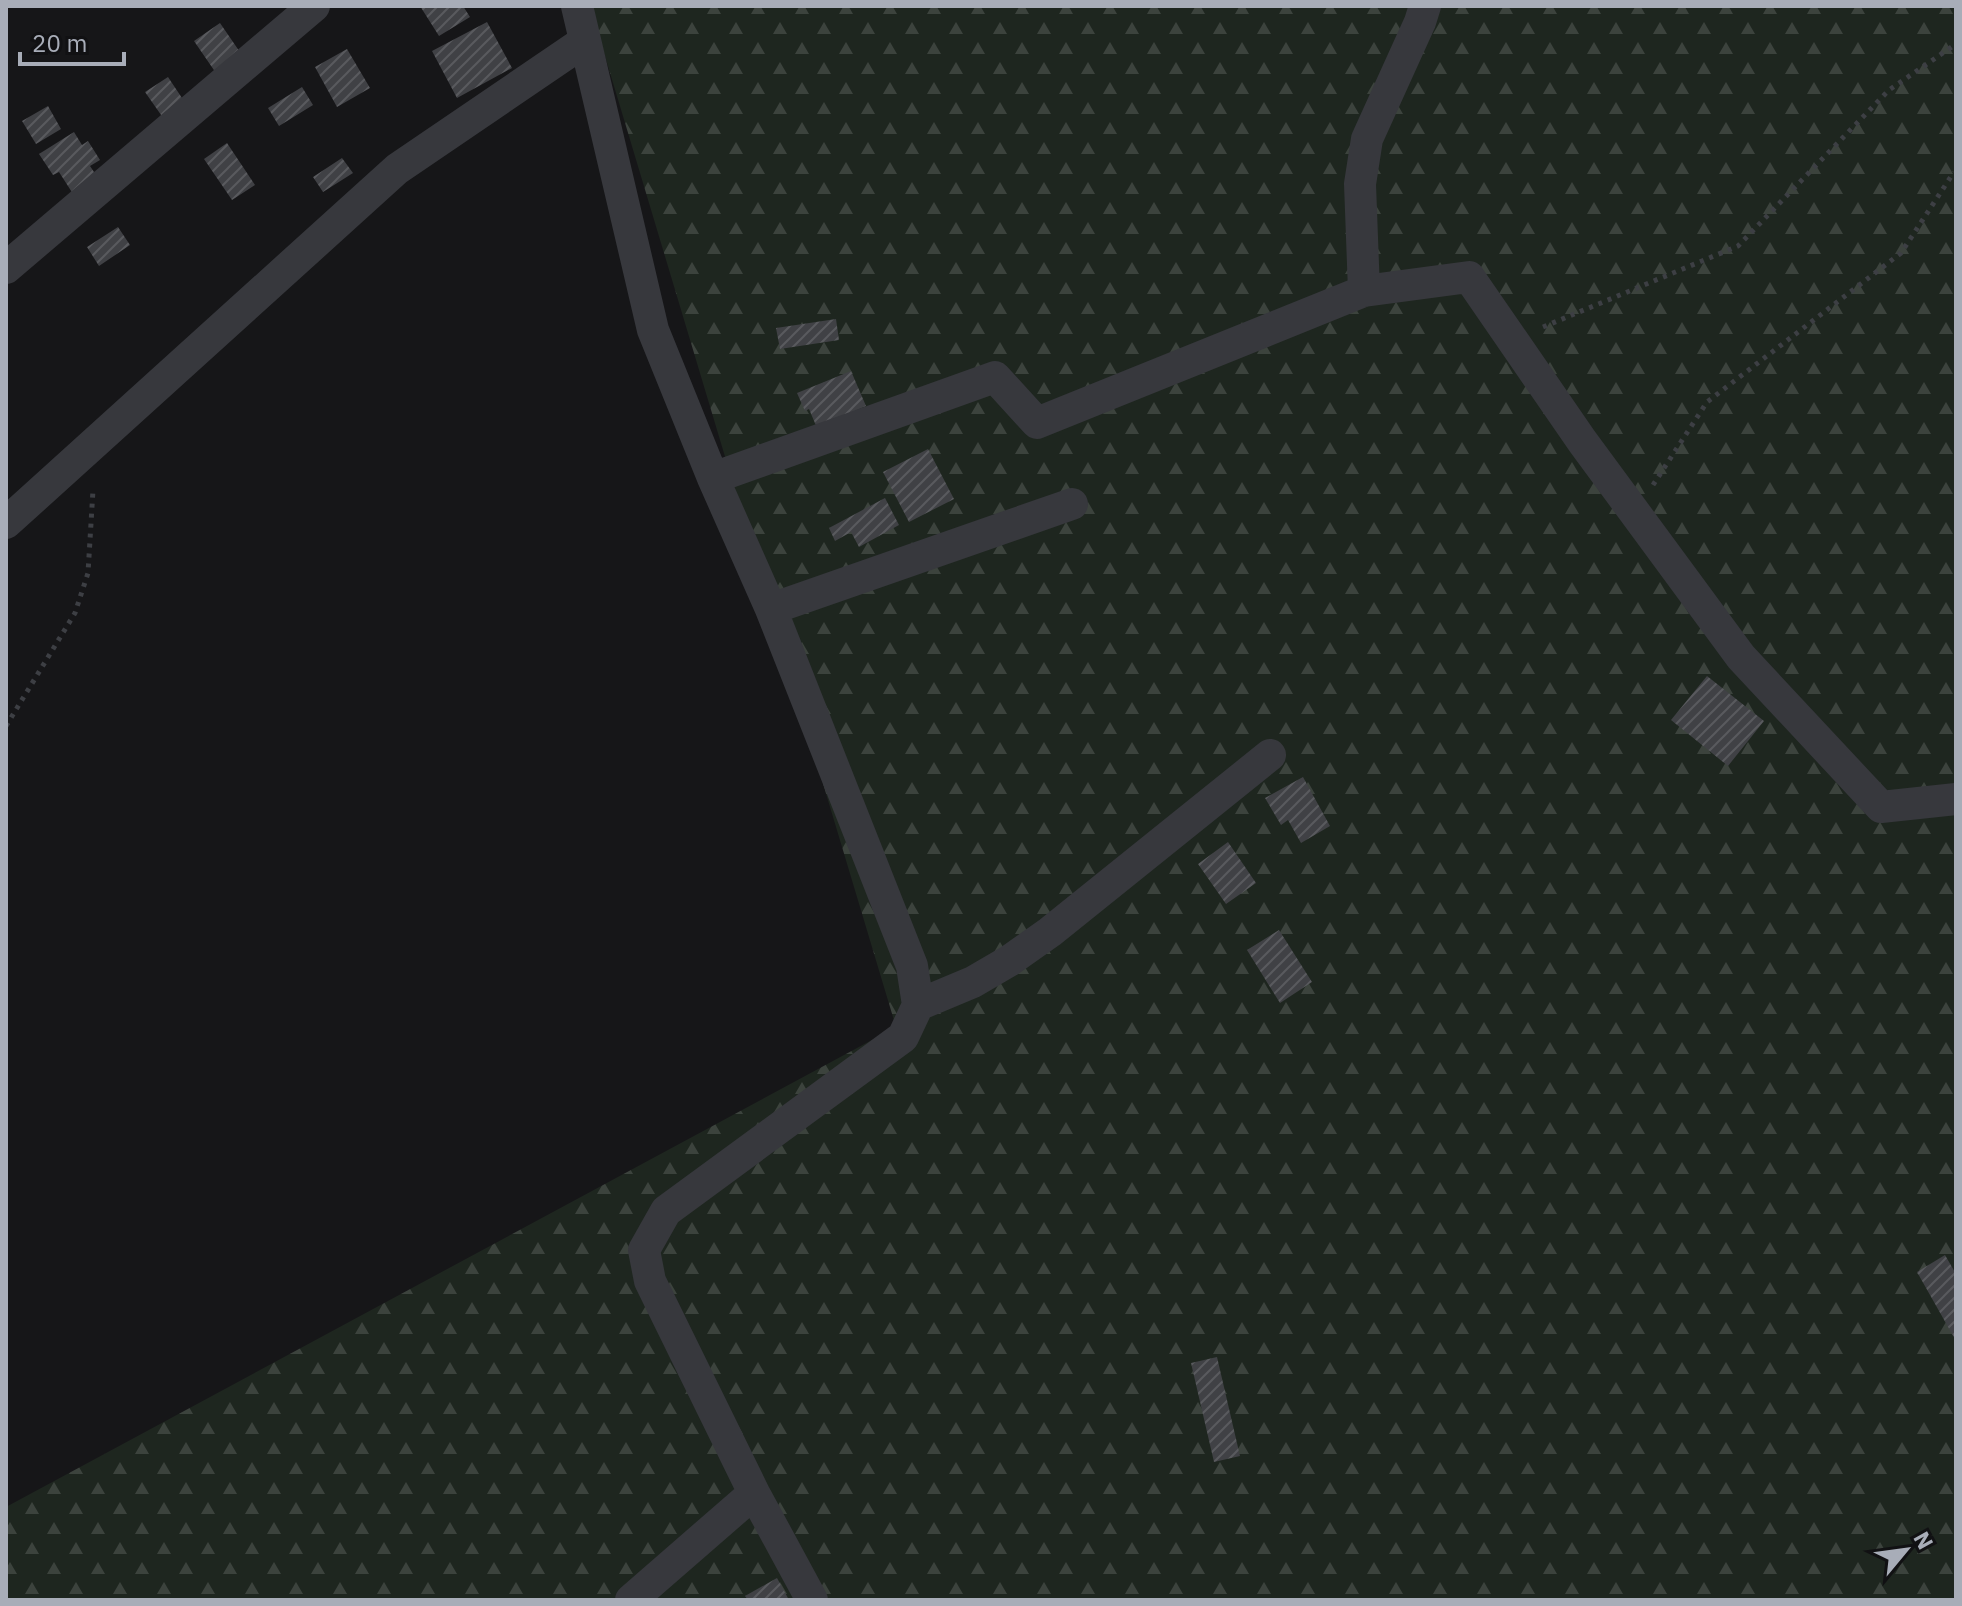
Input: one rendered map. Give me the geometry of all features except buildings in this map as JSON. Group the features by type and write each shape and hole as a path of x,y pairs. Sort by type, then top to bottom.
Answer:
{"street":[{"path":"6,268 314,6"},
{"path":"577,6 653,330 771,609 912,966 918,1005 903,1037 666,1211 644,1250 650,1281 754,1493 812,1600"},
{"path":"1364,291 1360,184 1367,139 1425,6"},
{"path":"6,523 397,169 585,41"},
{"path":"713,478 995,377 1037,423 1364,291 1469,277 1582,441 1741,657 1881,807 1956,799"},
{"path":"771,609 1072,504"},
{"path":"918,1005 973,982 1050,932 1270,755"},
{"path":"631,1600 754,1493"}],"path":[{"path":"1512,340 1738,246 1889,90 1956,44"},
{"path":"1635,513 1707,402 1901,253 1954,172"},
{"path":"6,726 75,613 88,573 96,441"}],"green space":[{"path":"590,6 1956,6 1956,1600 6,1600 6,1507 896,1027"}]}
